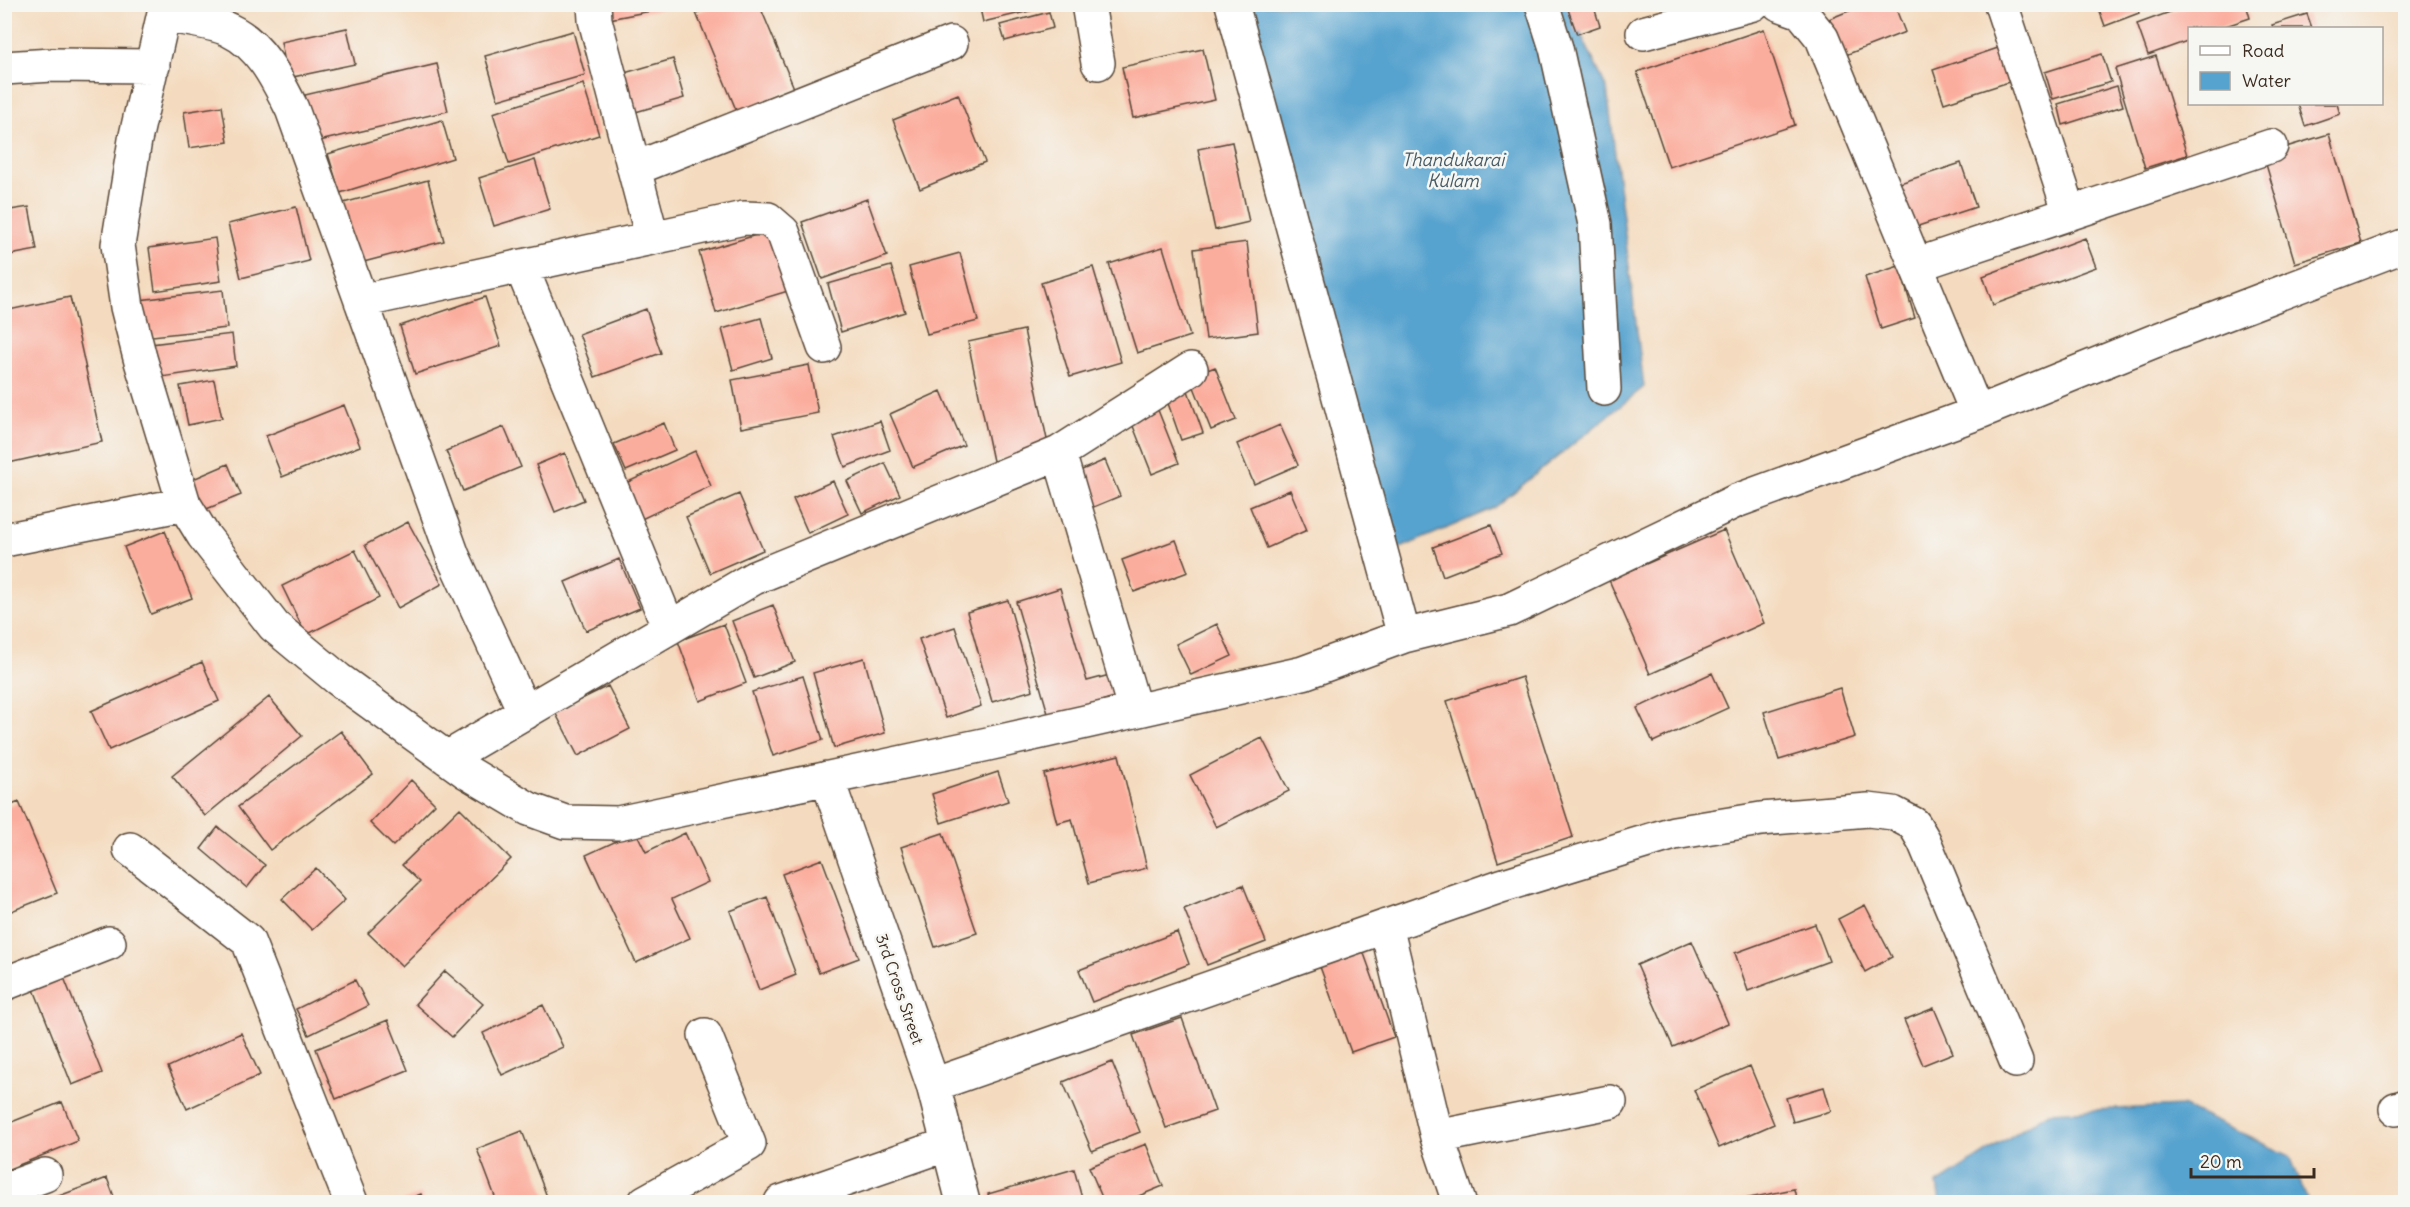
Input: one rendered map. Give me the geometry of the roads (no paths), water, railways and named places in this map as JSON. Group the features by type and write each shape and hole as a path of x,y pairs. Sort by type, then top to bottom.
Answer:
{"street":[{"path":"594,4 595,20 652,237"},
{"path":"1088,4 1098,63"},
{"path":"1232,4 1404,636"},
{"path":"1542,4 1556,48 1595,224 1604,389"},
{"path":"1643,33 1753,4"},
{"path":"1779,4 1801,12 1822,38 1977,413"},
{"path":"2001,4 2070,213"},
{"path":"525,713 453,556 292,109 272,70 254,47 228,29 165,10 135,141 118,245 129,317 184,504 203,535 273,626 338,679 447,758 529,809 565,822 618,823 1135,711 1303,673 1404,636 1509,610 1736,501 1977,413 2152,342 2406,245"},
{"path":"634,169 951,43"},
{"path":"4,68 52,65 153,66"},
{"path":"1916,265 2271,146"},
{"path":"362,301 744,218 768,219 783,232 824,346"},
{"path":"521,266 669,628"},
{"path":"447,758 754,578 1059,453 1191,369"},
{"path":"1059,453 1135,711"},
{"path":"4,540 184,504"},
{"name":"3rd Cross Street","path":"827,778 933,1085 963,1203"},
{"path":"933,1085 1501,886 1674,833 1761,819 1868,810 1893,813 1914,824 1924,841 2016,1061"},
{"path":"130,849 248,941 351,1203"},
{"path":"1386,926 1437,1137 1459,1203"},
{"path":"4,984 109,944"},
{"path":"645,1203 749,1144 705,1035"},
{"path":"1437,1137 1610,1102"},
{"path":"781,1203 948,1144"},
{"path":"4,1190 45,1175"}],"water":[{"name":"Thandukarai Kulam","path":"1247,5 1567,5 1607,89 1644,387 1494,508 1396,550"},
{"path":"2182,1106 2290,1156 2308,1202 1940,1202 1937,1184 2049,1112"}]}
